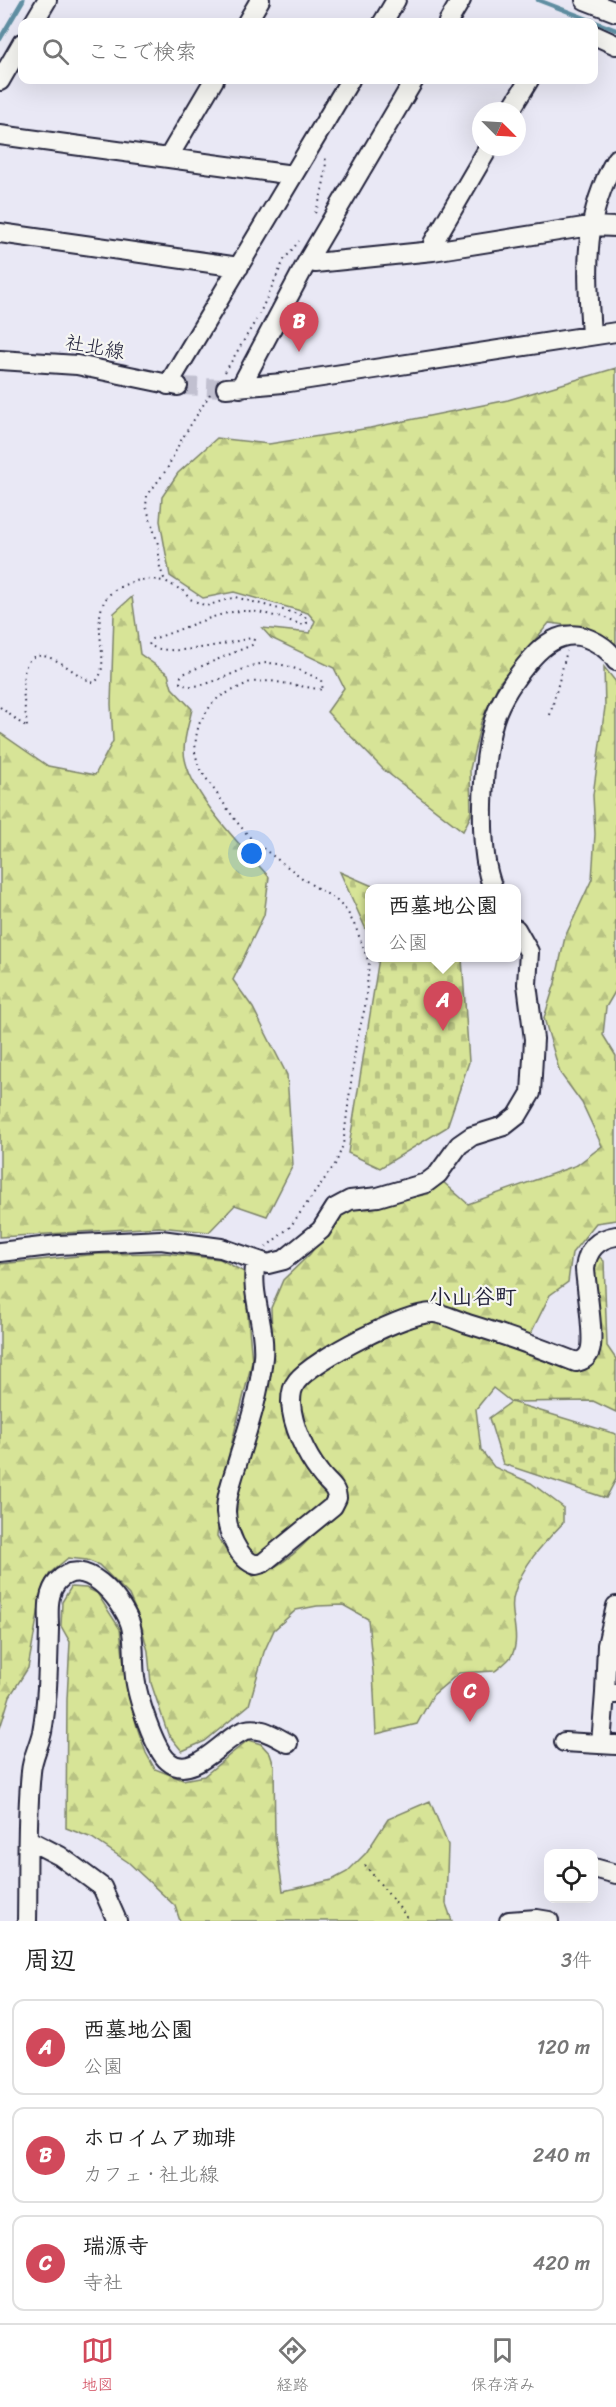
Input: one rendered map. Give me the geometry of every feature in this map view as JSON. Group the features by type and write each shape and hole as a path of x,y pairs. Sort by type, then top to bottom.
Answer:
{"street":[{"path":"36,18 47,0"},
{"path":"249,18 260,0"},
{"path":"385,18 396,0"},
{"path":"450,18 461,0"},
{"path":"585,0 616,12"},
{"path":"598,37 616,45"},
{"path":"0,81 18,50"},
{"path":"168,158 212,84"},
{"path":"0,233 239,267 348,84"},
{"path":"225,386 308,260 412,84"},
{"path":"516,102 527,84"},
{"path":"0,135 293,176"},
{"path":"433,251 433,243 484,156"},
{"path":"591,335 587,263 590,226 602,188 616,159"},
{"path":"308,260 315,263 433,251 590,226 616,226"},
{"name":"社北線","path":"0,360 77,365 174,385 239,267"},
{"path":"225,386 283,383 616,332"},
{"path":"492,884 485,859 485,782 487,750 495,718 523,668 552,640 571,635 597,642 612,653 616,662"},
{"path":"0,1252 58,1245 161,1240 221,1248 256,1262 268,1264 284,1260 321,1230 335,1208 350,1200 378,1197 426,1183 438,1174 459,1145 472,1136 504,1126 518,1115 531,1093 534,1039 527,984 529,952 521,938"},
{"path":"256,1262 255,1281 264,1353 260,1381 226,1511 230,1534 244,1558 256,1565 263,1563 333,1506 337,1498 334,1487 320,1473 306,1451 299,1432 291,1402 292,1392 298,1378 330,1354 397,1321 434,1313 576,1362 580,1361 590,1352 592,1344 586,1260 594,1246 601,1240 616,1236"},
{"path":"27,1921 31,1770 42,1733 48,1666 49,1599 54,1586 61,1578 75,1570 85,1572 98,1581 130,1624 135,1682 160,1750 169,1762 186,1767 204,1760 245,1730 259,1729 288,1743"},
{"path":"564,1742 608,1745 610,1693 607,1645 616,1606"},
{"path":"29,1840 60,1856 102,1887 117,1921"},
{"path":"598,1869 616,1874"},
{"path":"509,1921 537,1919 549,1921"}],"path":[{"path":"311,222 320,204 323,179 328,167 317,137"},
{"path":"165,581 160,568 158,544 146,506 147,496 167,469 180,442 225,386 284,260 302,238"},
{"path":"0,707 27,728 23,669 29,659 35,656 55,660 94,683 102,668 100,617 102,606 109,593 139,578 165,581 183,591 190,599 206,606 235,597 305,616 307,623 304,625 244,610 228,613 152,639 149,645 157,648 199,649 251,638 254,640 252,645 183,674 180,683 187,687 207,683 252,665 268,663 295,668 321,681 323,690 260,681 250,682 219,697 211,705 200,724 195,752 199,768 211,787 253,841 309,883 335,899 347,911 365,952"},
{"path":"550,716 571,635"},
{"path":"256,1262 262,1250 290,1227 313,1197 336,1163 343,1145 356,1044 365,1007 369,962"},
{"path":"365,1865 410,1921"}],"green space":[{"path":"616,368 616,649 610,642 594,632 549,623 499,683 481,722 470,769 471,815 463,831 384,770 327,712 344,688 334,668 271,638 262,628 310,633 315,621 308,613 234,592 203,598 170,576 160,521 162,497 178,473 217,438 269,444 370,428 508,400"},
{"path":"132,597 140,654 168,674 172,688 192,709 184,751 194,783 231,835 269,877 264,915 233,980 253,1008 287,1075 293,1165 267,1216 235,1205 209,1232 159,1227 0,1237 0,733 48,766 95,775 113,741 111,704 114,613"},
{"path":"604,667 616,682 616,990 606,1007 603,1035 616,1056 616,1220 596,1223 572,1253 568,1282 550,1295 528,1339 434,1310 396,1318 288,1391 333,1499 260,1555 255,1554 243,1542 236,1520 238,1491 273,1359 271,1308 283,1280 310,1254 341,1211 428,1194 442,1181 468,1204 577,1165 602,1146 582,1103 560,1073 544,1018 555,983 565,937 592,879 595,834 593,795 605,707"},
{"path":"340,872 368,884 365,884 365,927"},
{"path":"378,962 462,962 469,1062 447,1127 380,1168 348,1153"},
{"path":"165,1253 220,1259 244,1272 252,1362 225,1470 217,1536 228,1554 253,1576 266,1572 289,1558 336,1510 307,1436 299,1390 330,1358 432,1317 583,1367 588,1273 597,1255 604,1261 607,1346 616,1359 616,1412 593,1401 511,1402 493,1388 476,1409 481,1450 494,1467 531,1483 563,1507 563,1523 535,1554 523,1572 515,1591 513,1607 516,1639 511,1657 495,1671 459,1673 433,1695 417,1724 376,1734 368,1619 343,1605 317,1606 296,1610 274,1630 264,1652 249,1705 205,1741 182,1751 168,1734 151,1683 148,1651 140,1621 129,1595 99,1565 87,1560 68,1558 50,1573 43,1586 28,1668 10,1696 0,1728 0,1264 98,1254"},
{"path":"511,1402 616,1434 616,1479 606,1498 503,1464 489,1418"},
{"path":"71,1587 86,1588 97,1593 120,1629 126,1684 137,1727 146,1753 155,1769 183,1780 204,1776 248,1740 261,1744 270,1754 274,1766 275,1837 283,1891 332,1880 347,1872 366,1853 388,1819 430,1801 448,1845 446,1904 452,1921 180,1921 175,1906 128,1862 92,1838 66,1828 70,1642 61,1626 62,1602"}],"waterway":[{"path":"0,39 23,0"},
{"path":"538,0 585,18"},
{"path":"598,23 616,30"}],"tunnel":[{"path":"180,386 226,388"}],"place":[{"name":"ホロイムア珈琲","path":"299,352"},
{"name":"西墓地公園","path":"443,1031"},
{"name":"瑞源寺","path":"470,1722"}],"district":[{"name":"小山谷町","path":"473,1296"}]}
